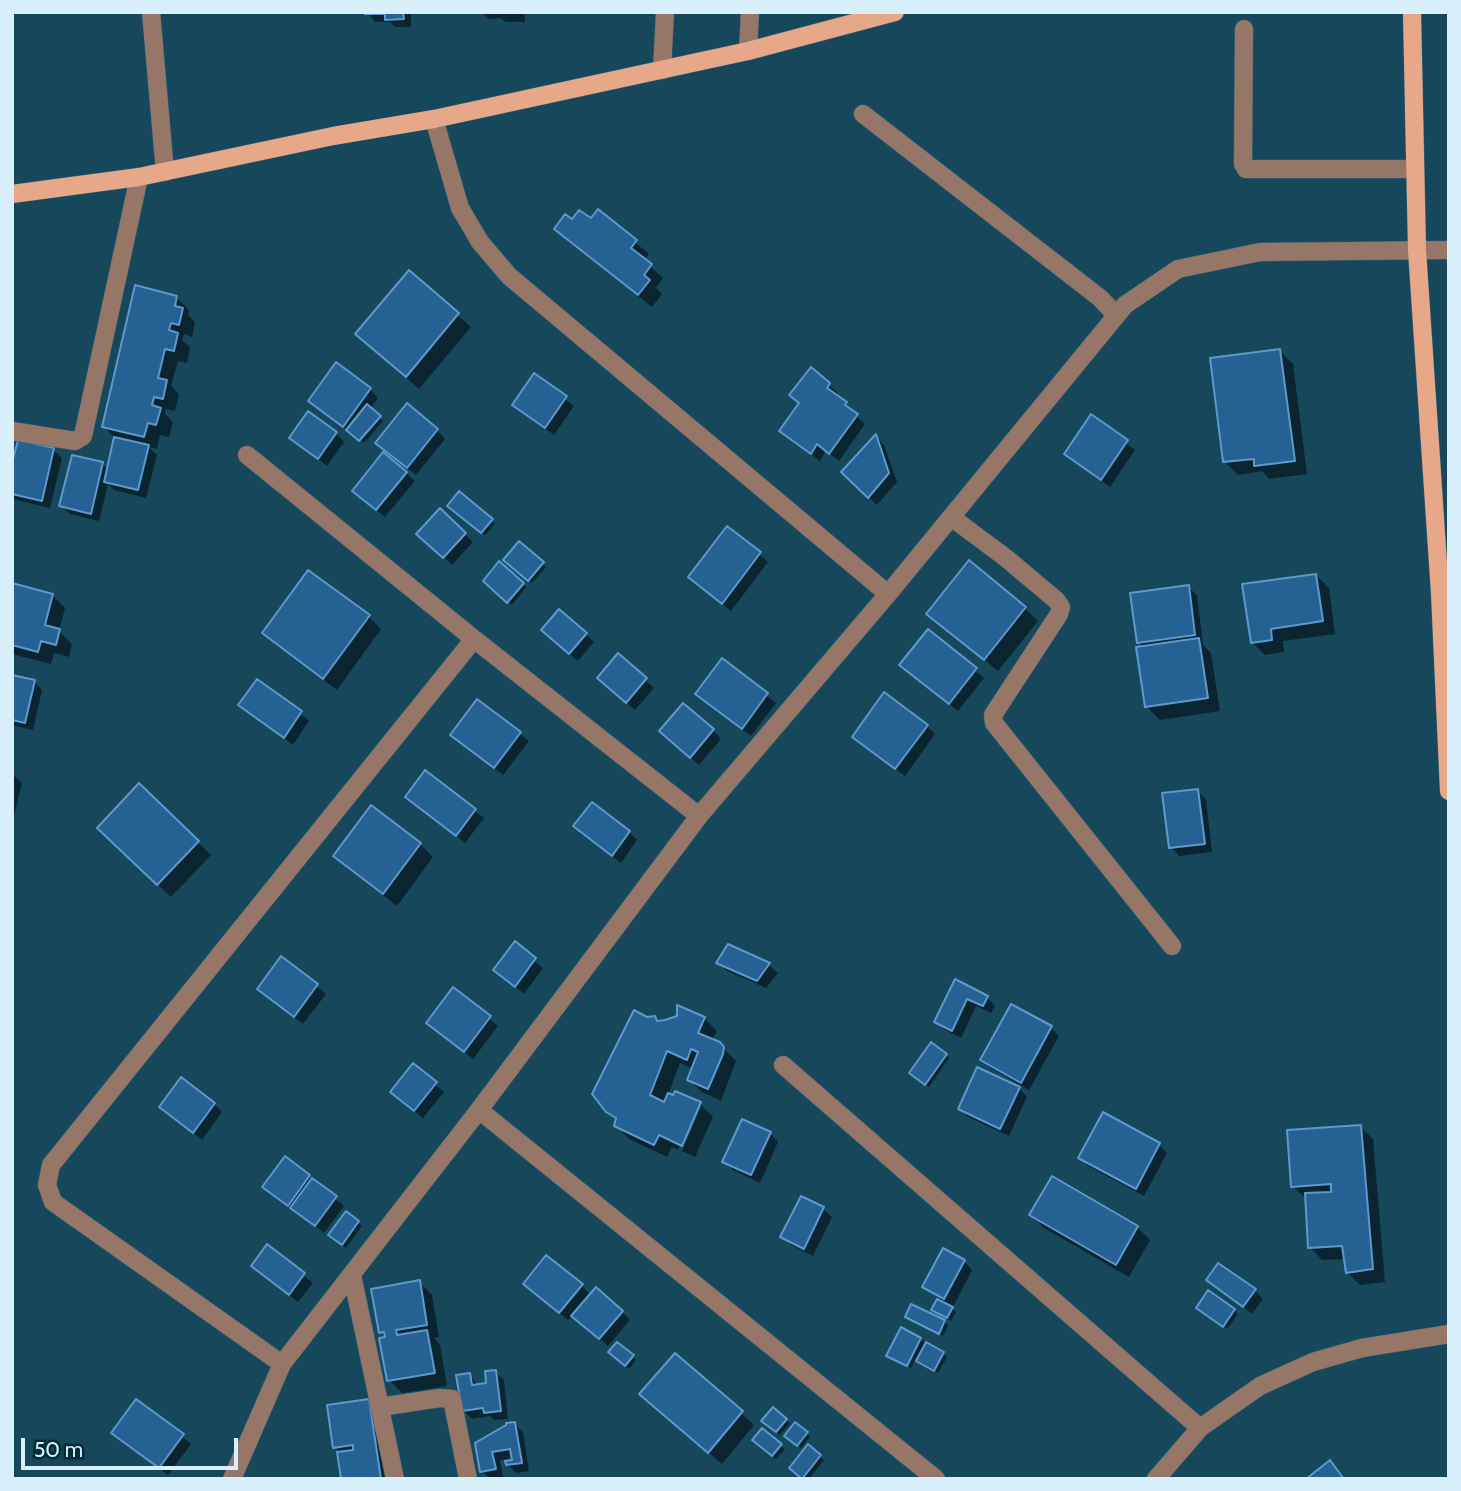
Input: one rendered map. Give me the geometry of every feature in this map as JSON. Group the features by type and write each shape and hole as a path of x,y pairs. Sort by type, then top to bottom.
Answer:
{"main road":[{"path":"12,194 139,177 333,136 435,118 748,51 895,12"},
{"path":"1412,12 1417,250 1440,593 1449,791"}],"street":[{"path":"151,12 165,172"},
{"path":"662,70 665,12"},
{"path":"748,51 750,12"},
{"path":"1244,29 1243,164 1246,169 1414,169"},
{"path":"863,114 1100,298 1116,315"},
{"path":"435,118 460,208 480,242 509,276 888,594"},
{"path":"12,431 75,441 83,436 139,177"},
{"path":"232,1479 282,1364 479,1110 699,816 888,594 1125,305 1178,269 1260,252 1449,250"},
{"path":"247,455 474,639 699,816"},
{"path":"951,517 1006,558 1061,607 993,715 994,723 1172,946"},
{"path":"282,1364 53,1202 47,1185 51,1164 474,639"},
{"path":"783,1065 1200,1429"},
{"path":"479,1110 915,1472 936,1479"},
{"path":"352,1275 395,1479"},
{"path":"1156,1479 1200,1429 1260,1386 1313,1362 1362,1348 1449,1334"},
{"path":"380,1407 440,1398 452,1399 468,1479"}],"building":[{"path":"365,12 403,12 404,19 385,20 385,14"},
{"path":"598,209 637,240 631,248 652,264 644,275 650,280 638,295 554,229 565,214 572,219 579,210 591,218"},
{"path":"409,270 459,313 406,377 355,334"},
{"path":"135,285 177,296 175,306 183,308 179,325 171,323 169,330 178,333 174,351 165,349 158,378 167,380 163,399 154,397 152,405 161,408 156,425 148,423 144,437 102,427"},
{"path":"1280,349 1295,461 1254,466 1254,459 1223,462 1210,358"},
{"path":"336,362 371,388 343,427 308,401"},
{"path":"811,367 830,383 827,388 847,402 845,405 858,414 829,454 817,444 811,454 779,431 799,403 789,395"},
{"path":"534,373 567,396 545,428 512,405"},
{"path":"407,403 438,429 407,468 375,443"},
{"path":"367,404 381,416 359,441 346,430"},
{"path":"308,411 337,432 318,459 289,438"},
{"path":"1091,414 1128,440 1101,480 1064,454"},
{"path":"876,434 889,473 868,498 841,472"},
{"path":"114,437 149,445 138,490 104,482"},
{"path":"18,440 54,448 42,501 12,494 12,463"},
{"path":"383,452 407,472 376,510 352,491"},
{"path":"72,455 103,462 91,514 59,506"},
{"path":"459,491 493,519 481,533 447,506"},
{"path":"440,508 466,533 443,558 416,534"},
{"path":"727,526 761,552 722,604 688,577"},
{"path":"519,541 544,562 528,581 503,560"},
{"path":"969,560 1026,607 984,660 926,614"},
{"path":"499,561 524,583 507,603 483,581"},
{"path":"308,570 370,615 323,679 262,633"},
{"path":"1316,574 1323,621 1271,629 1272,640 1251,643 1242,584"},
{"path":"12,583 53,594 45,625 60,629 56,645 41,641 38,652 12,645"},
{"path":"1189,585 1195,635 1137,643 1130,593"},
{"path":"559,609 587,633 569,654 541,630"},
{"path":"928,629 977,668 949,704 899,665"},
{"path":"1199,638 1208,698 1145,707 1136,647"},
{"path":"618,653 647,678 626,703 597,678"},
{"path":"722,658 768,693 742,729 695,694"},
{"path":"12,675 35,680 25,723 12,720"},
{"path":"257,679 302,711 284,738 238,705"},
{"path":"884,692 928,725 895,769 852,737"},
{"path":"477,699 521,732 494,768 450,735"},
{"path":"683,703 714,729 690,758 659,731"},
{"path":"425,770 476,809 456,836 405,797"},
{"path":"139,783 199,841 157,885 97,828"},
{"path":"1198,789 1205,844 1169,848 1162,793"},
{"path":"592,802 630,831 612,856 573,826"},
{"path":"371,805 421,843 383,894 333,856"},
{"path":"515,941 536,958 515,987 493,970"},
{"path":"728,944 770,963 757,981 716,963"},
{"path":"281,956 318,984 294,1017 257,989"},
{"path":"955,979 988,996 983,1006 967,999 952,1031 934,1022"},
{"path":"453,987 491,1016 464,1052 426,1023"},
{"path":"1011,1004 1052,1026 1021,1083 980,1060"},
{"path":"677,1005 705,1017 698,1033 720,1042 724,1047 723,1054 708,1089 687,1080 698,1052 691,1049 687,1060 667,1051 650,1095 664,1102 668,1093 673,1095 675,1091 701,1102 682,1146 659,1135 654,1145 614,1126 616,1118 606,1112 592,1094 634,1010 647,1017 655,1016 657,1021 677,1016"},
{"path":"931,1042 947,1054 925,1085 909,1073"},
{"path":"413,1063 437,1082 414,1111 390,1092"},
{"path":"977,1067 1020,1087 1000,1129 958,1109"},
{"path":"181,1077 215,1103 193,1133 159,1107"},
{"path":"1103,1112 1160,1143 1136,1189 1078,1158"},
{"path":"742,1119 771,1132 751,1175 722,1162"},
{"path":"1361,1125 1373,1269 1346,1273 1342,1246 1308,1248 1305,1193 1331,1192 1331,1184 1291,1187 1287,1130"},
{"path":"285,1156 310,1175 288,1206 262,1187"},
{"path":"1052,1176 1138,1226 1116,1265 1029,1215"},
{"path":"312,1178 337,1196 315,1226 290,1208"},
{"path":"801,1196 824,1207 804,1249 780,1237"},
{"path":"346,1211 359,1221 342,1245 328,1235"},
{"path":"267,1244 305,1273 289,1295 251,1266"},
{"path":"943,1248 965,1260 944,1299 922,1287"},
{"path":"546,1255 583,1284 559,1313 523,1284"},
{"path":"1218,1263 1256,1289 1243,1307 1206,1280"},
{"path":"420,1280 427,1325 396,1330 397,1335 427,1330 435,1373 387,1381 379,1338 385,1337 384,1332 379,1333 371,1289"},
{"path":"596,1287 623,1311 599,1339 571,1316"},
{"path":"1208,1290 1235,1309 1223,1327 1196,1308"},
{"path":"937,1299 953,1307 947,1318 931,1310"},
{"path":"911,1304 945,1320 939,1334 905,1317"},
{"path":"901,1327 921,1338 907,1366 886,1356"},
{"path":"617,1342 634,1355 625,1366 608,1352"},
{"path":"926,1342 944,1352 934,1371 916,1361"},
{"path":"675,1353 743,1411 708,1453 639,1394"},
{"path":"496,1370 501,1411 484,1413 483,1408 462,1411 456,1375 470,1373 472,1385 486,1383 485,1371"},
{"path":"136,1399 184,1434 159,1468 111,1433"},
{"path":"369,1399 381,1479 341,1479 337,1452 353,1450 353,1445 333,1448 327,1405"},
{"path":"773,1407 787,1419 776,1432 761,1421"},
{"path":"515,1422 522,1463 506,1465 505,1461 512,1460 510,1449 492,1452 496,1469 480,1472 475,1443 506,1423"},
{"path":"795,1422 808,1432 797,1446 784,1436"},
{"path":"762,1428 782,1444 772,1456 752,1440"},
{"path":"808,1444 821,1455 802,1479 789,1468"},
{"path":"1330,1460 1344,1479 1306,1479"}]}
